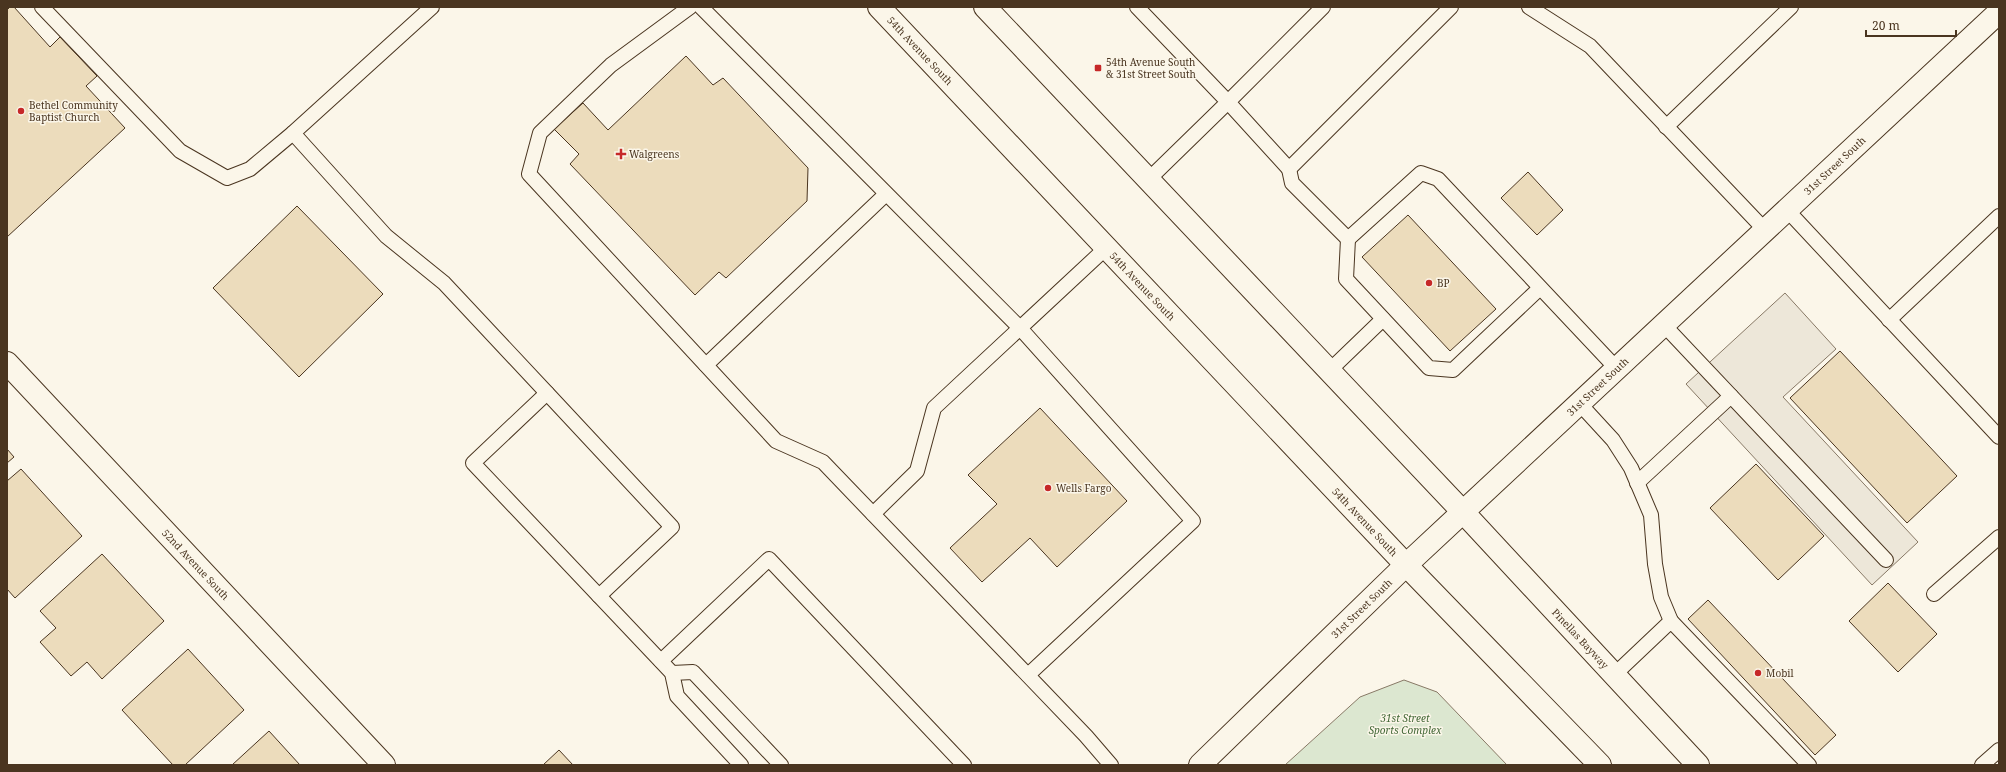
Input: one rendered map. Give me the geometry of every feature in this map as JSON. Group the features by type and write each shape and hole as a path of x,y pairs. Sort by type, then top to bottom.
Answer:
{"main road":[{"name":"54th Avenue South","path":"879,7 1406,565"},
{"path":"985,7 1463,512"},
{"name":"31st Street South","path":"1200,765 1406,565 1999,12"},
{"name":"52nd Avenue South","path":"7,363 384,765"},
{"name":"Pinellas Bayway","path":"1463,512 1698,765"},
{"path":"1406,565 1600,765"}],"lane":[{"path":"42,7 180,150 227,178 250,169 293,133 432,7"},
{"path":"690,7 611,65 540,134 529,174 776,441 823,462 1028,675 1111,765"},
{"path":"701,7 1020,328 1193,521 1028,675"},
{"path":"1137,7 1228,102 1289,170 1292,183 1348,239"},
{"path":"1148,180 1323,7"},
{"path":"1289,170 1451,7"},
{"path":"1529,7 1590,46 1765,230"},
{"path":"1666,127 1791,7"},
{"path":"293,133 386,236 444,283 672,527 599,596"},
{"path":"1540,288 1453,370 1429,368 1346,279 1348,239 1421,173 1438,179 1617,369"},
{"path":"706,365 886,194"},
{"path":"1787,210 1999,437"},
{"path":"1889,320 1999,216"},
{"path":"873,514 917,471 934,408 1106,248"},
{"path":"1329,371 1383,319"},
{"path":"1664,325 1886,560"},
{"path":"547,393 473,463 672,673 677,696 741,765"},
{"path":"1637,483 1731,396"},
{"path":"1579,403 1613,440 1631,468 1651,515 1655,564 1660,597 1671,621 1808,765"},
{"path":"1934,594 1999,537"},
{"path":"661,661 769,559 964,765"},
{"path":"1614,675 1671,621"},
{"path":"672,673 693,672 781,765"},
{"path":"1982,765 1999,750"}],"green space":[{"name":"31st Street Sports Complex","path":"1404,680 1437,692 1507,765 1285,765 1360,697"}],"shaded area":[{"path":"1785,293 1836,349 1783,397 1918,542 1872,585 1686,384"}],"building":[{"path":"10,7 14,7 50,47 60,37 97,76 86,86 125,128 7,237 7,10"},
{"name":"Walgreens","path":"686,56 713,85 723,78 808,168 807,201 726,278 719,272 695,295 570,164 579,154 554,129 583,103 608,130"},
{"path":"1528,172 1563,210 1537,235 1501,198"},
{"path":"297,206 383,294 299,377 213,288"},
{"name":"BP","path":"1408,215 1496,309 1450,351 1362,257"},
{"path":"1840,351 1957,476 1907,523 1790,398"},
{"name":"Wells Fargo","path":"1040,408 1127,501 1057,567 1030,538 982,582 950,548 997,504 968,475"},
{"path":"7,449 14,457 7,463"},
{"path":"1756,464 1824,536 1778,580 1710,508"},
{"path":"21,469 82,536 15,598 7,589 7,481"},
{"path":"102,554 164,621 102,679 87,662 71,676 40,642 56,628 40,611"},
{"path":"1888,583 1937,634 1898,672 1849,621"},
{"path":"1708,600 1836,735 1815,755 1688,619"},
{"path":"188,649 244,710 185,765 173,765 122,710"},
{"path":"269,731 300,765 232,765"},
{"path":"559,750 573,765 543,765"}],"place":[{"name":"54th Avenue South & 31st Street South","path":"1098,68"},
{"name":"Bethel Community Baptist Church","path":"21,111"},
{"name":"Walgreens","path":"621,154"},
{"name":"BP","path":"1429,283"},
{"name":"Wells Fargo","path":"1048,488"},
{"name":"Mobil","path":"1758,673"}]}
